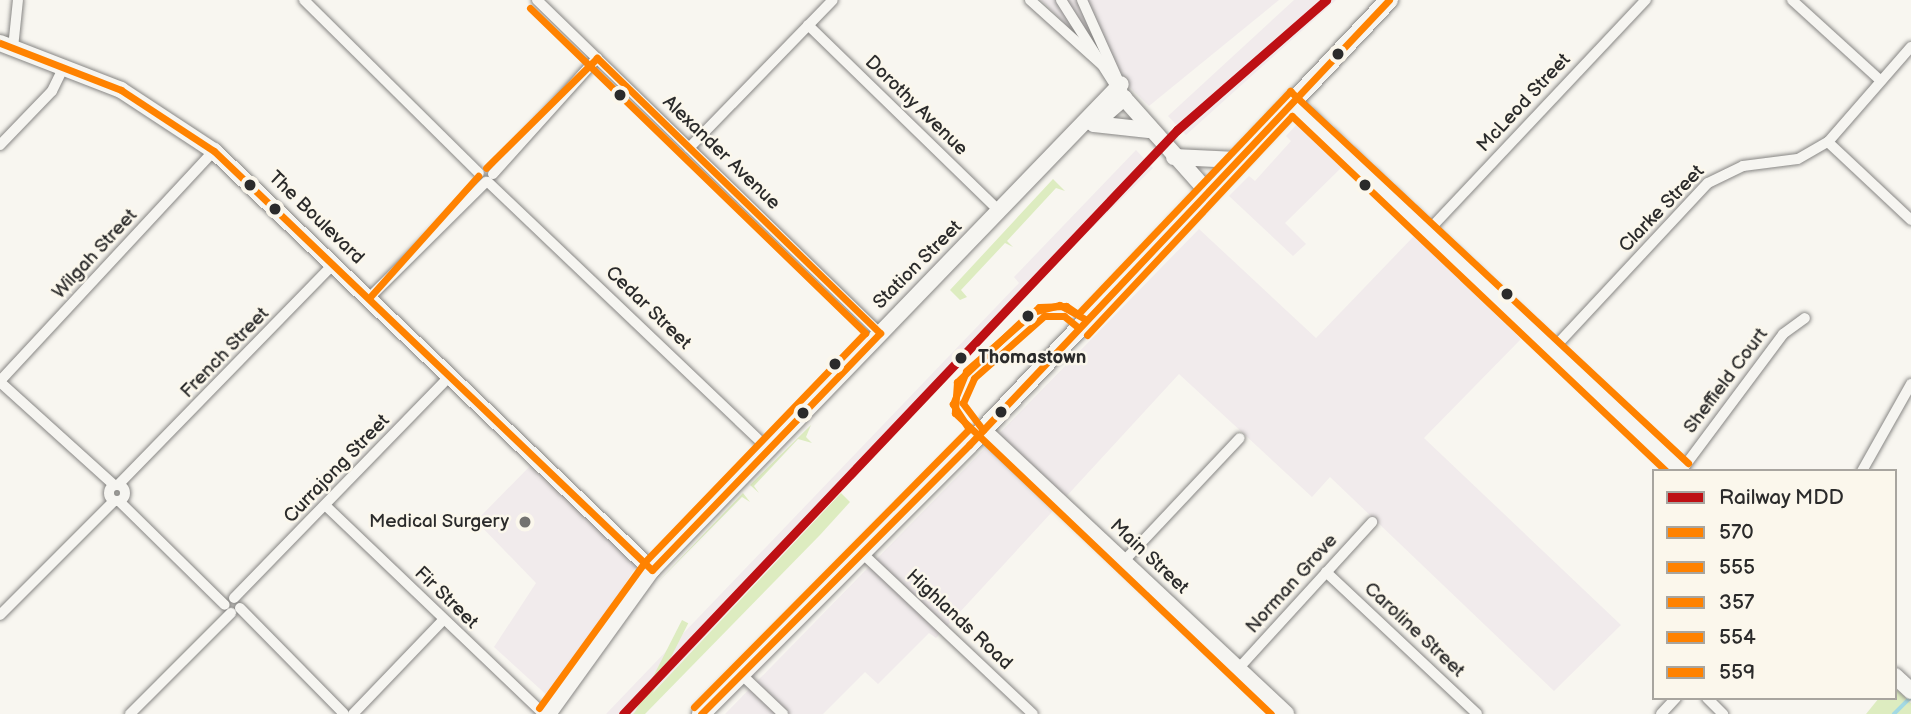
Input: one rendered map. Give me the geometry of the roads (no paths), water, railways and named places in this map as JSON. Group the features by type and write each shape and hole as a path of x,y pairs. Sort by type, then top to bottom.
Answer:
{"main road":[{"path":"701,714 983,430 1389,0"}],"street":[{"path":"6,46 18,0"},
{"name":"Cedar Street","path":"304,0 766,448"},
{"path":"689,148 832,0"},
{"path":"1030,0 1072,45 1101,64"},
{"path":"1061,0 1071,10 1101,64 1149,130 1208,191"},
{"name":"McLeod Street","path":"1428,231 1646,0"},
{"path":"1792,0 1881,81"},
{"path":"1071,10 1082,1 1120,90"},
{"name":"Alexander Avenue","path":"544,2 597,58 880,333"},
{"name":"Dorothy Avenue","path":"808,25 1000,212"},
{"name":"The Boulevard","path":"6,46 64,66 142,101 215,151 652,570"},
{"name":"Clarke Street","path":"1553,349 1722,172 1798,159 1828,142 1911,47"},
{"path":"369,298 597,58"},
{"path":"0,145 52,91 64,66"},
{"name":"Station Street","path":"1046,165 1094,124 1120,90"},
{"name":"Station Street","path":"546,714 652,570 766,448 1120,90"},
{"path":"1292,102 1679,469"},
{"path":"1094,124 1149,130"},
{"path":"1828,142 1911,219"},
{"name":"Wilgah Street","path":"0,381 215,151"},
{"path":"1174,157 1237,160"},
{"name":"French Street","path":"0,615 334,264"},
{"name":"Sheffield Court","path":"1682,469 1783,334 1805,318"},
{"name":"Currajong Street","path":"130,714 450,376"},
{"path":"0,381 344,714"},
{"path":"1863,469 1911,384"},
{"name":"Main Street","path":"983,430 1286,714"},
{"path":"1123,562 1240,438"},
{"name":"Fir Street","path":"326,506 443,620 546,714"},
{"name":"Norman Grove","path":"1238,669 1371,522"},
{"name":"Highlands Road","path":"861,552 1033,714"},
{"name":"Caroline Street","path":"1326,572 1477,714"},
{"path":"353,714 443,620"},
{"path":"741,674 783,714"},
{"path":"1661,714 1674,700"},
{"path":"1709,700 1723,714"}],"waterway":[{"path":"1894,714 1911,697"}],"rail line":[{"name":"MDD","path":"623,714 1177,130 1326,0"}],"place":[{"name":"Thomastown","path":"961,358"},
{"name":"Medical Surgery","path":"525,522"}]}
